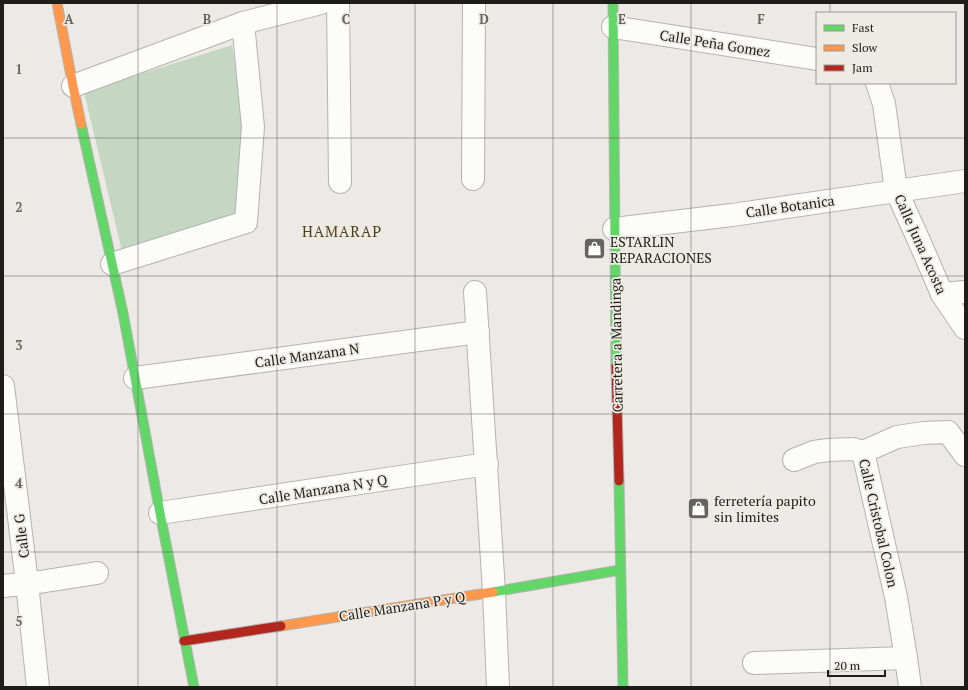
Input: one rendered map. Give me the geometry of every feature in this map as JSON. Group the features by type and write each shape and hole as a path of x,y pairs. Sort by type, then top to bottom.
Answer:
{"street":[{"path":"58,3 73,86 123,313 184,642 194,687"},
{"path":"73,86 243,23 320,3"},
{"path":"338,3 340,182"},
{"path":"473,179 474,3"},
{"name":"Carretera a Mandinga","path":"613,3 615,321 623,687"},
{"path":"112,264 246,222 253,128 243,23"},
{"name":"Calle Peña Gomez","path":"613,27 816,59"},
{"name":"Calle Juna Acosta","path":"877,84 884,104 896,190 942,294 965,328"},
{"name":"Calle Botanica","path":"614,229 732,215 965,181"},
{"path":"475,292 487,464 498,687"},
{"path":"942,294 965,292"},
{"name":"Calle Manzana N","path":"135,378 478,332"},
{"name":"Calle G","path":"3,386 38,687"},
{"name":"Calle Cristobal Colon","path":"910,687 896,597 863,452 897,437 924,433 948,432 965,455"},
{"path":"794,460 814,452 828,450 854,449 863,452"},
{"name":"Calle Manzana N y Q","path":"160,513 487,464"},
{"name":"Calle Manzana P y Q","path":"184,642 620,570"},
{"path":"3,586 97,573"},
{"path":"754,663 906,658"}],"green space":[{"path":"232,45 245,128 241,212 122,251 84,92"}],"traffic: fast":[{"path":"613,3 616,366"},
{"path":"81,124 123,313 194,687"},
{"path":"619,481 623,687"},
{"path":"493,592 620,570"}],"traffic: slow":[{"path":"57,3 81,124"},
{"path":"281,626 493,592"}],"traffic: jam":[{"path":"616,366 619,481"},
{"path":"184,641 281,626"}],"place":[{"name":"ESTARLIN REPARACIONES","path":"594,249"},
{"name":"ferretería papito sin limites","path":"699,508"}],"district":[{"name":"HAMARAP","path":"342,231"}]}
